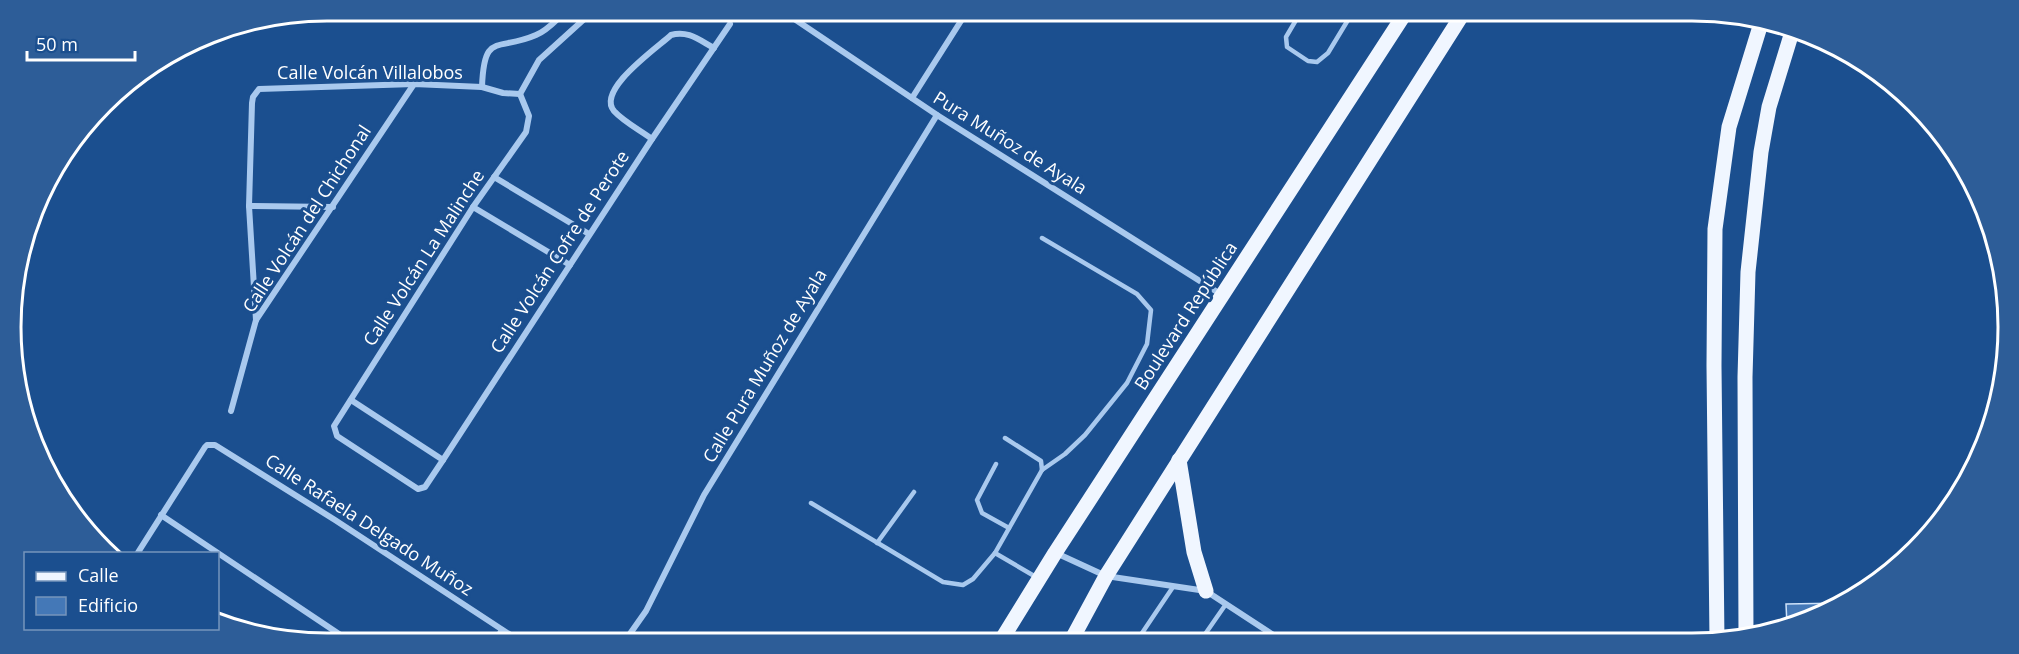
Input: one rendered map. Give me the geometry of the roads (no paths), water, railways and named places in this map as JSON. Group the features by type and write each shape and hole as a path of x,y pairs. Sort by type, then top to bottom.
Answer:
{"main road":[{"name":"Boulevard República","path":"1006,633 1055,553 1400,21"},
{"path":"1075,633 1107,576 1179,460 1458,21"},
{"path":"1717,632 1715,229 1728,127 1759,29"},
{"path":"1746,628 1745,377 1748,272 1761,152 1769,107 1790,37"},
{"path":"1179,460 1194,552 1206,591"}],"street":[{"path":"482,87 482,65 485,55 492,48 535,35 547,29 555,21"},
{"path":"520,94 539,60 582,21"},
{"name":"Pura Muñoz de Ayala","path":"797,21 937,115 1223,296"},
{"path":"912,98 961,21"},
{"name":"Calle Volcán Cofre de Perote","path":"413,488 425,487 589,234 730,24"},
{"path":"652,139 614,111 610,103 612,92 619,81 671,35 690,34 714,48"},
{"name":"Calle Volcán Villalobos","path":"249,206 252,103 259,88 414,84 482,87 503,93 520,94"},
{"name":"Calle Volcán del Chichonal","path":"231,411 256,320 414,84"},
{"name":"Calle Volcán La Malinche","path":"413,488 337,436 334,430 336,421 473,207 526,132 529,116 520,94"},
{"name":"Calle Pura Muñoz de Ayala","path":"631,633 646,611 704,495 937,115"},
{"path":"494,177 589,234"},
{"path":"256,320 249,206 333,207"},
{"path":"473,207 570,265"},
{"path":"351,400 443,460"},
{"name":"Calle Rafaela Delgado Muñoz","path":"161,515 207,444 215,445 335,520 507,633"},
{"path":"138,552 161,515 216,552"},
{"path":"1055,553 1107,576 1206,591 1270,633"},
{"path":"219,554 338,633"}],"lane":[{"path":"1295,21 1286,37 1287,47 1308,61 1317,62 1328,53 1348,21"},
{"path":"811,503 943,582 963,585 973,579 995,553 1042,470 1065,454 1085,435 1127,383 1147,344 1150,310 1137,294 1042,238"},
{"path":"1005,438 1041,461 1042,470"},
{"path":"996,464 977,500 982,513 1009,528"},
{"path":"877,543 914,492"},
{"path":"995,553 1039,579"},
{"path":"1142,633 1173,587"},
{"path":"1205,633 1226,604"}]}
